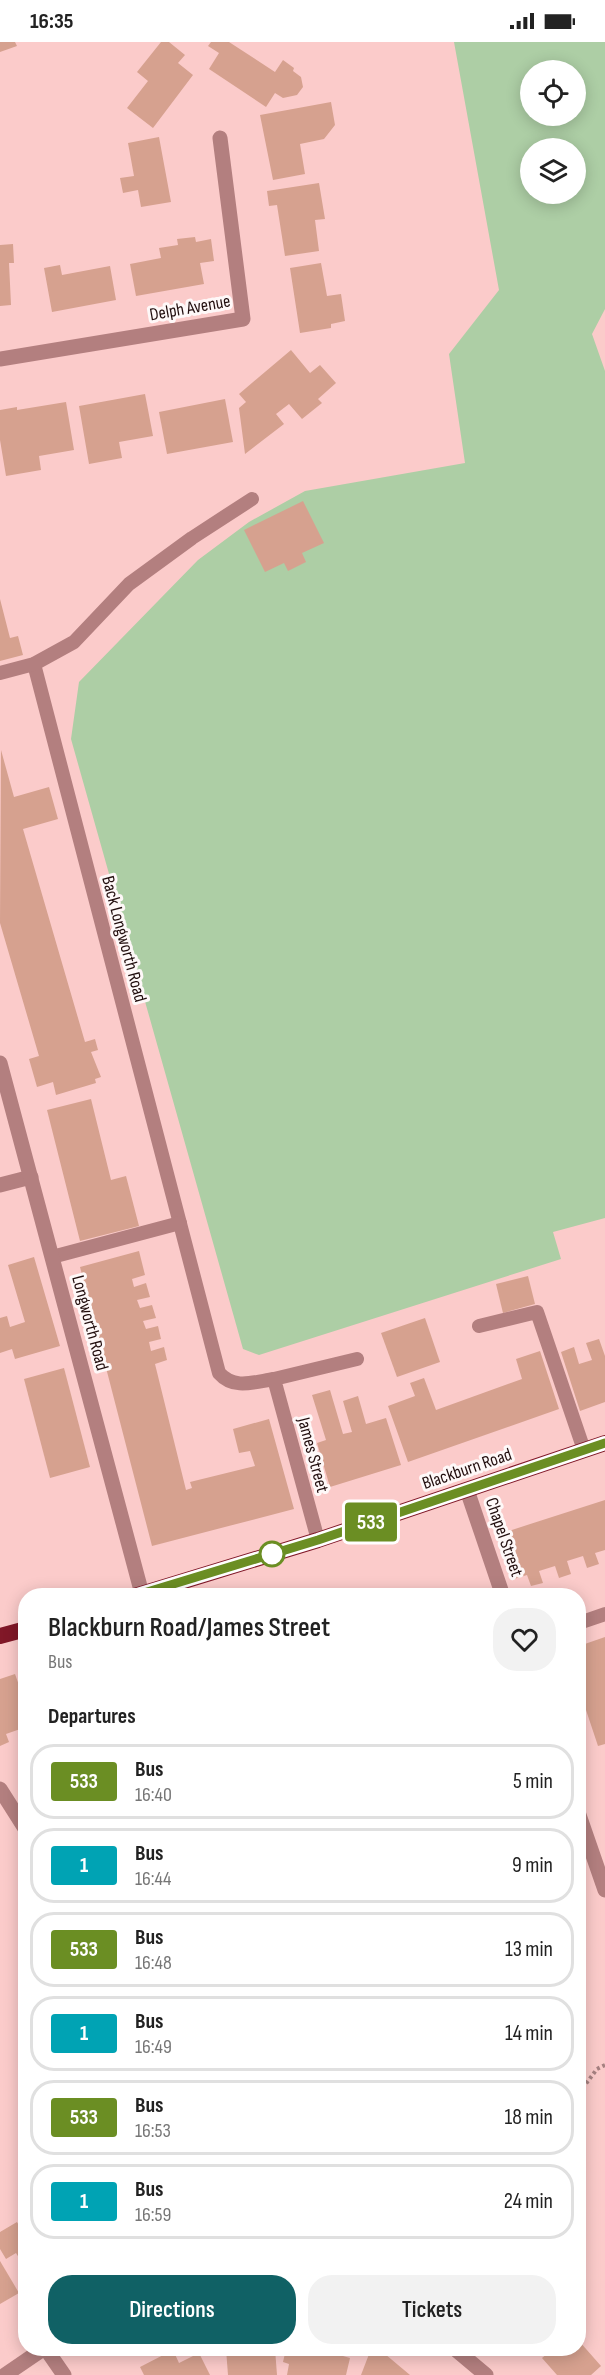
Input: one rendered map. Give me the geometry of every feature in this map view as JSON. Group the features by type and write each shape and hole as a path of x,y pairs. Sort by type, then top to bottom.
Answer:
{"highway":[{"name":"Blackburn Road","path":"161,1588 318,1540 605,1443"},
{"path":"0,1636 18,1631"}],"street":[{"name":"Delph Avenue","path":"0,359 243,319 220,138"},
{"name":"Longworth Road","path":"0,1062 136,1588"},
{"path":"0,1185 31,1177"},
{"name":"Chapel Street","path":"467,1490 500,1588"},
{"path":"0,1789 18,1817"},
{"path":"586,1835 605,1890"},
{"path":"5,2375 34,2356"},
{"path":"49,2356 64,2375"},
{"path":"463,2356 486,2375"}],"lane":[{"path":"0,673 34,664 74,642 129,584 192,538 252,500"},
{"name":"Back Longworth Road","path":"34,664 219,1373 226,1382 237,1384 274,1380"},
{"path":"52,1257 180,1223"},
{"path":"479,1326 537,1311 584,1449"},
{"path":"274,1380 357,1359"},
{"name":"James Street","path":"274,1380 318,1540"},
{"path":"586,1621 605,1614"}],"path":[{"path":"586,2084 597,2069 605,2065"}],"green space":[{"path":"454,42 605,42 605,309 592,334 605,371 605,1218 553,1232 561,1259 259,1355 243,1349 71,739 79,682 198,560 249,522 305,491 465,463 449,354 499,290"}],"building":[{"path":"0,42 15,42 17,46 0,52"},
{"path":"161,42 169,42 185,55 178,63 193,75 153,128 127,108 148,81 137,72"},
{"path":"211,42 229,42 275,72 283,60 301,77 303,87 297,95 283,98 275,93 266,107 209,69 219,53 208,46"},
{"path":"331,102 335,125 324,139 300,144 305,174 273,180 260,115"},
{"path":"159,137 171,202 141,207 138,190 123,193 120,178 134,176 128,143"},
{"path":"319,183 325,219 315,220 319,251 285,256 277,205 269,206 267,191"},
{"path":"195,237 196,242 211,239 214,261 200,263 204,284 136,296 130,264 161,258 159,248 178,245 177,239"},
{"path":"13,244 14,263 9,263 11,305 0,306 0,245"},
{"path":"321,263 327,296 341,294 345,321 331,324 331,328 300,333 290,268"},
{"path":"60,265 62,275 110,266 116,300 52,312 44,268"},
{"path":"291,350 310,373 320,365 336,383 318,399 322,403 302,419 289,404 276,414 284,424 245,454 239,408 246,402 239,394"},
{"path":"145,394 153,436 119,442 122,458 89,464 79,406"},
{"path":"225,399 233,442 167,454 159,412"},
{"path":"66,402 74,450 39,456 41,470 6,476 0,440 0,410 17,407 17,410"},
{"path":"303,501 324,543 302,553 306,562 288,571 284,563 265,572 244,530"},
{"path":"0,599 10,638 18,636 23,655 0,661"},
{"path":"1,750 14,797 49,787 58,819 23,829 85,1042 95,1039 98,1050 91,1052 101,1077 95,1079 96,1083 56,1095 53,1082 37,1087 29,1059 39,1056 0,923"},
{"path":"91,1099 111,1180 126,1176 139,1226 80,1241 47,1110"},
{"path":"139,1251 145,1275 132,1279 134,1287 146,1283 150,1297 137,1300 140,1308 152,1305 156,1318 143,1321 146,1329 158,1326 161,1339 149,1342 151,1351 164,1347 167,1360 155,1364 186,1490 192,1488 190,1482 255,1466 250,1451 239,1453 233,1429 269,1419 294,1509 152,1546 80,1267"},
{"path":"34,1257 60,1346 15,1359 12,1349 0,1353 0,1318 7,1316 10,1327 25,1322 8,1265"},
{"path":"528,1276 535,1304 503,1313 496,1284"},
{"path":"425,1318 440,1362 397,1377 381,1333"},
{"path":"599,1339 605,1356 605,1402 580,1411 561,1352 574,1347 579,1364 592,1360 586,1343"},
{"path":"540,1351 559,1409 408,1462 388,1406 415,1396 410,1383 424,1378 436,1410 522,1379 516,1359"},
{"path":"64,1368 90,1467 50,1478 24,1379"},
{"path":"330,1390 343,1434 352,1432 343,1401 358,1396 366,1424 386,1418 401,1465 330,1487 317,1443 326,1440 312,1395"},
{"path":"605,1500 605,1550 595,1553 599,1564 587,1568 583,1556 567,1561 571,1574 559,1578 555,1566 539,1571 543,1583 531,1586 527,1575 511,1580 496,1535"},
{"path":"605,1637 605,1744 598,1746 586,1710 586,1644"},
{"path":"15,1674 18,1682 18,1730 6,1734 9,1742 0,1746 0,1679"},
{"path":"17,2222 18,2256 16,2253 6,2259 0,2249 0,2232"},
{"path":"0,2261 18,2294 0,2304"},
{"path":"586,2349 601,2366 591,2375 557,2375 542,2358 544,2356 586,2356"},
{"path":"161,2356 176,2356 179,2363 193,2356 200,2356 210,2375 144,2375 140,2367"},
{"path":"227,2356 276,2356 277,2375 228,2375"},
{"path":"284,2356 350,2358 346,2375 287,2375 289,2364 283,2362"},
{"path":"368,2356 387,2356 410,2375 361,2375"}],"bus line":[{"name":"533","path":"160,1588 318,1540 605,1443"}]}
